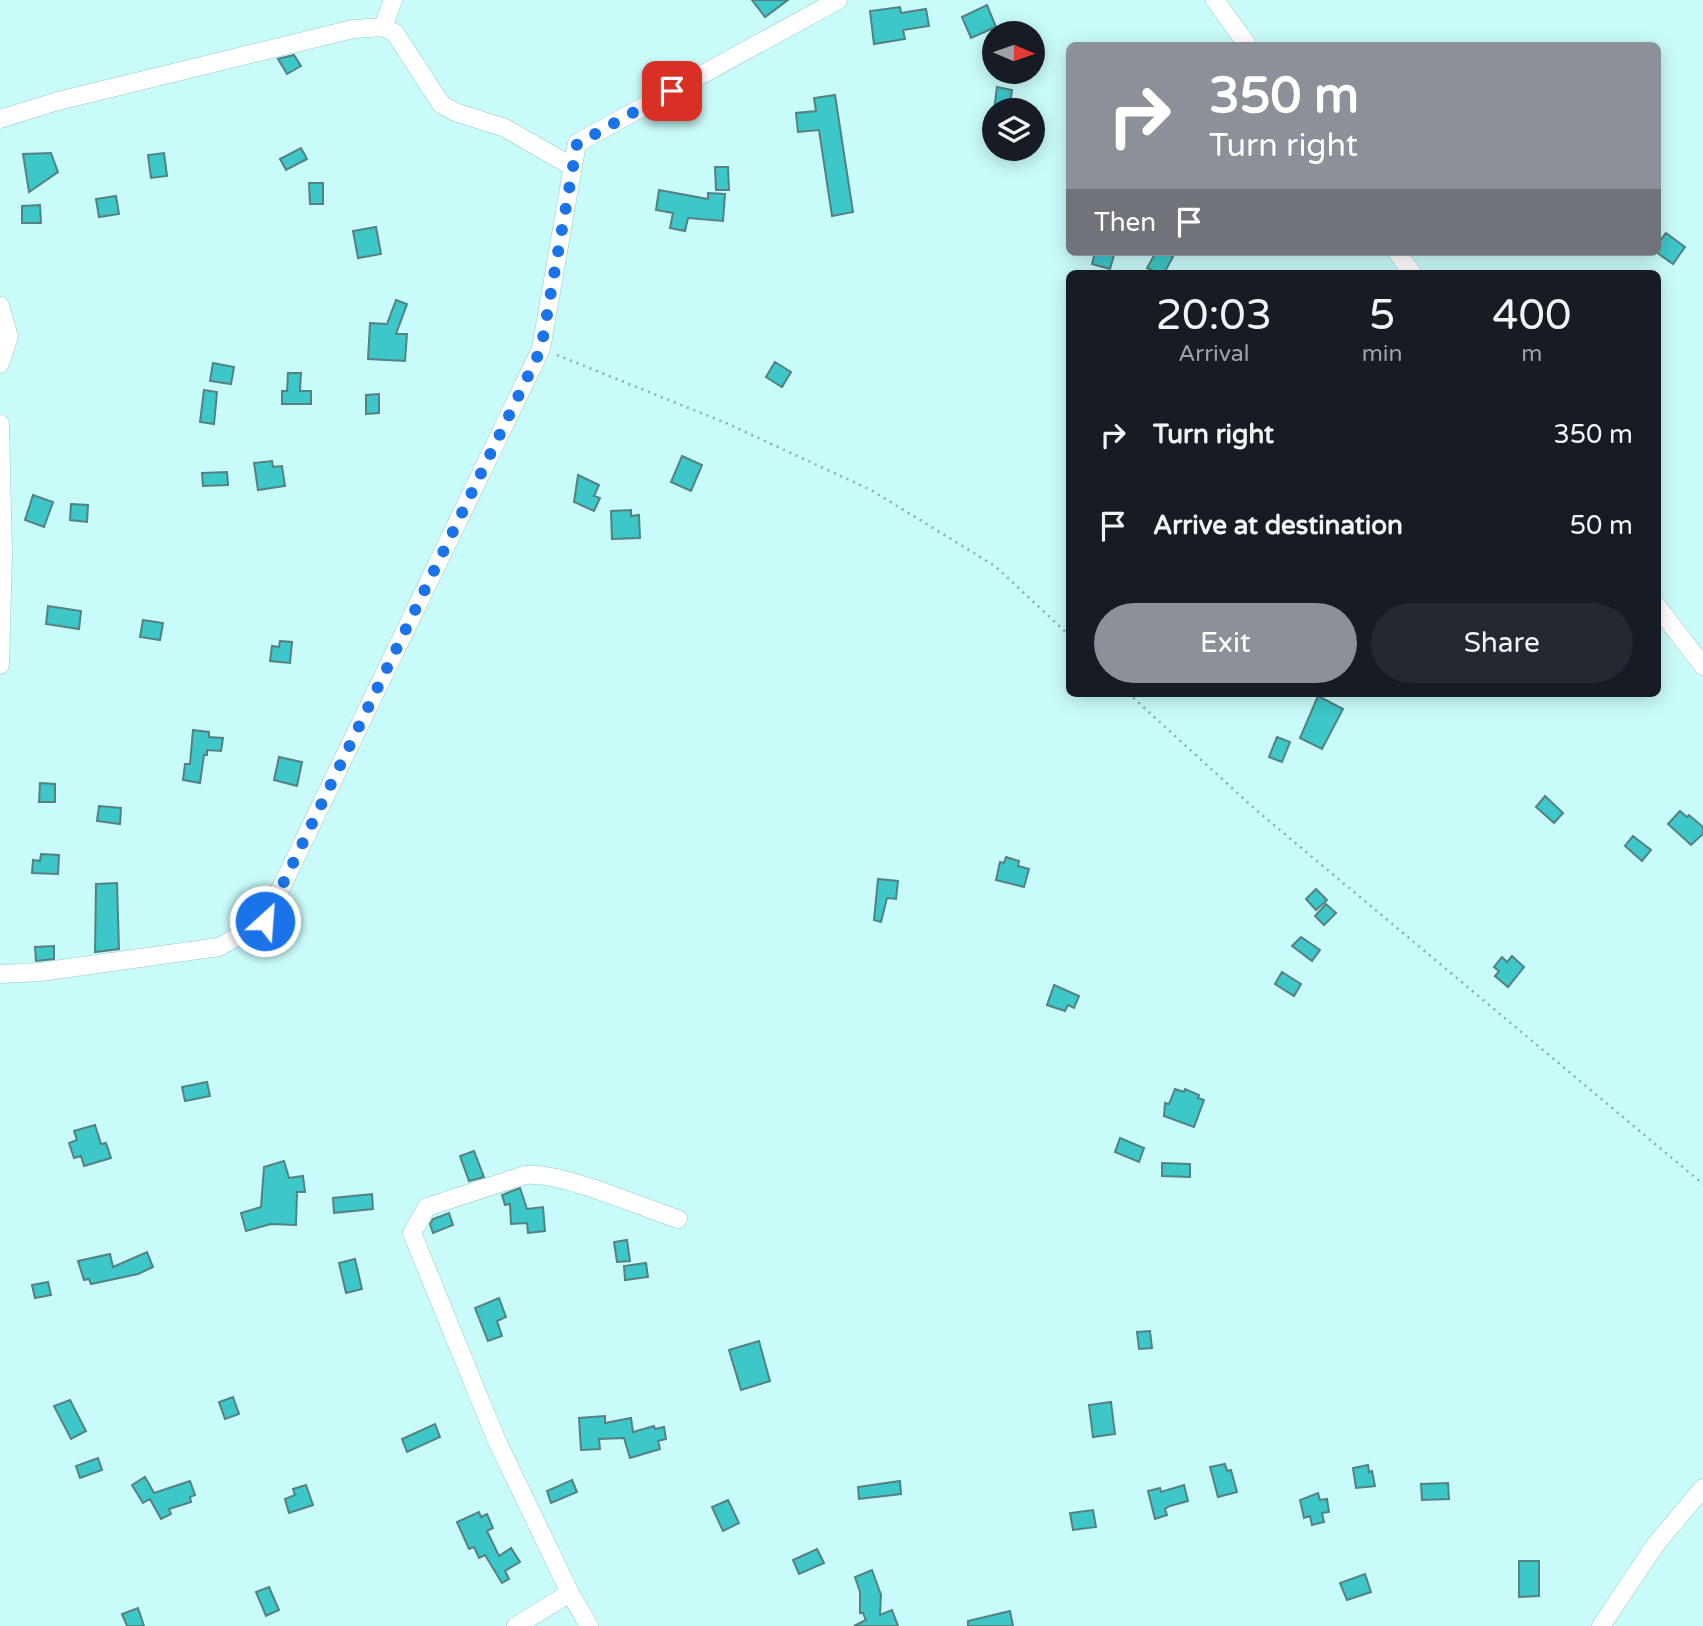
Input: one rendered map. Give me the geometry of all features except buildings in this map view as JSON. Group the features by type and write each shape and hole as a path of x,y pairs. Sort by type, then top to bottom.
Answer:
{"street":[{"path":"383,27 393,0"},
{"path":"0,974 40,972 219,947 265,921 541,349 577,144 838,0"},
{"path":"1215,0 1245,42"},
{"path":"0,119 58,102 353,29 383,27 395,33 441,104 455,112 505,128 573,167"},
{"path":"0,306 9,337 0,364"},
{"path":"0,424 3,553 0,665"},
{"path":"1661,611 1703,666"},
{"path":"589,1626 496,1438 412,1233 428,1207 538,1173 560,1178 678,1219"},
{"path":"1601,1626 1656,1544 1703,1488"},
{"path":"516,1626 570,1592"}],"path":[{"path":"541,349 726,423 871,490 995,566 1066,632"},
{"path":"1132,697 1256,810 1703,1184"}],"route":[{"path":"265,921 541,349 577,144 672,91"}]}
